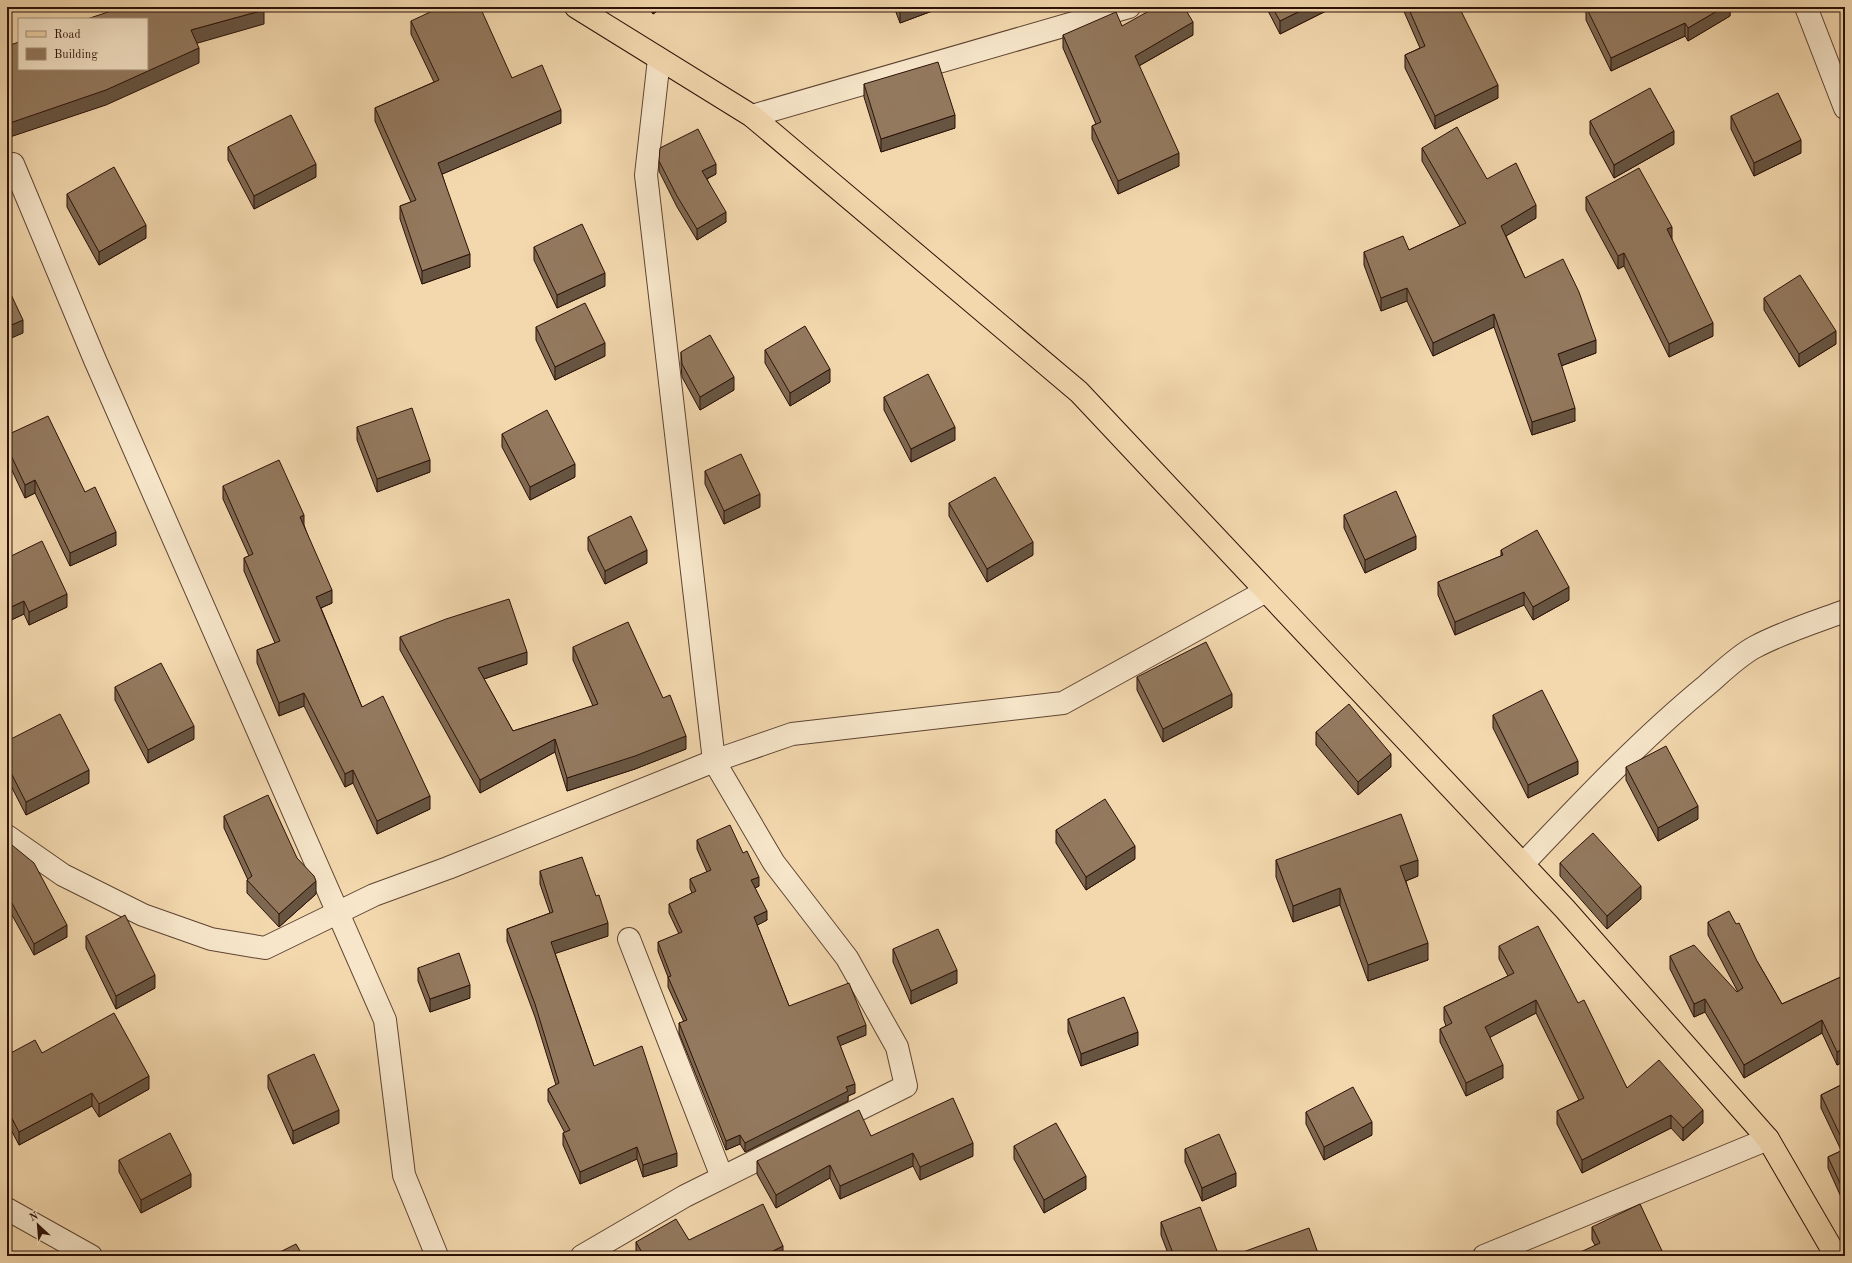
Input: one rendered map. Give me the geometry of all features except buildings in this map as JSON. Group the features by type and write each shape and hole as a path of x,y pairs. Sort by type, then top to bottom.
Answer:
{"main road":[{"path":"576,7 752,116 1079,392 1523,864 1768,1139 1836,1256"}],"street":[{"path":"752,116 1129,7"},
{"path":"1806,7 1845,108"},
{"path":"582,1256 685,1196 906,1086 897,1047 847,958 774,863 714,761 646,175 658,59"},
{"path":"13,164 98,367 385,1020 404,1175 437,1256"},
{"path":"7,836 63,874 143,915 211,940 265,948 338,911 374,895 448,868 714,761 792,734 1063,703 1266,590"},
{"path":"1523,864 1637,747 1686,702 1749,652 1796,629 1845,611"},
{"path":"629,939 722,1177"},
{"path":"1484,1256 1768,1139"},
{"path":"7,1209 91,1256"}]}
